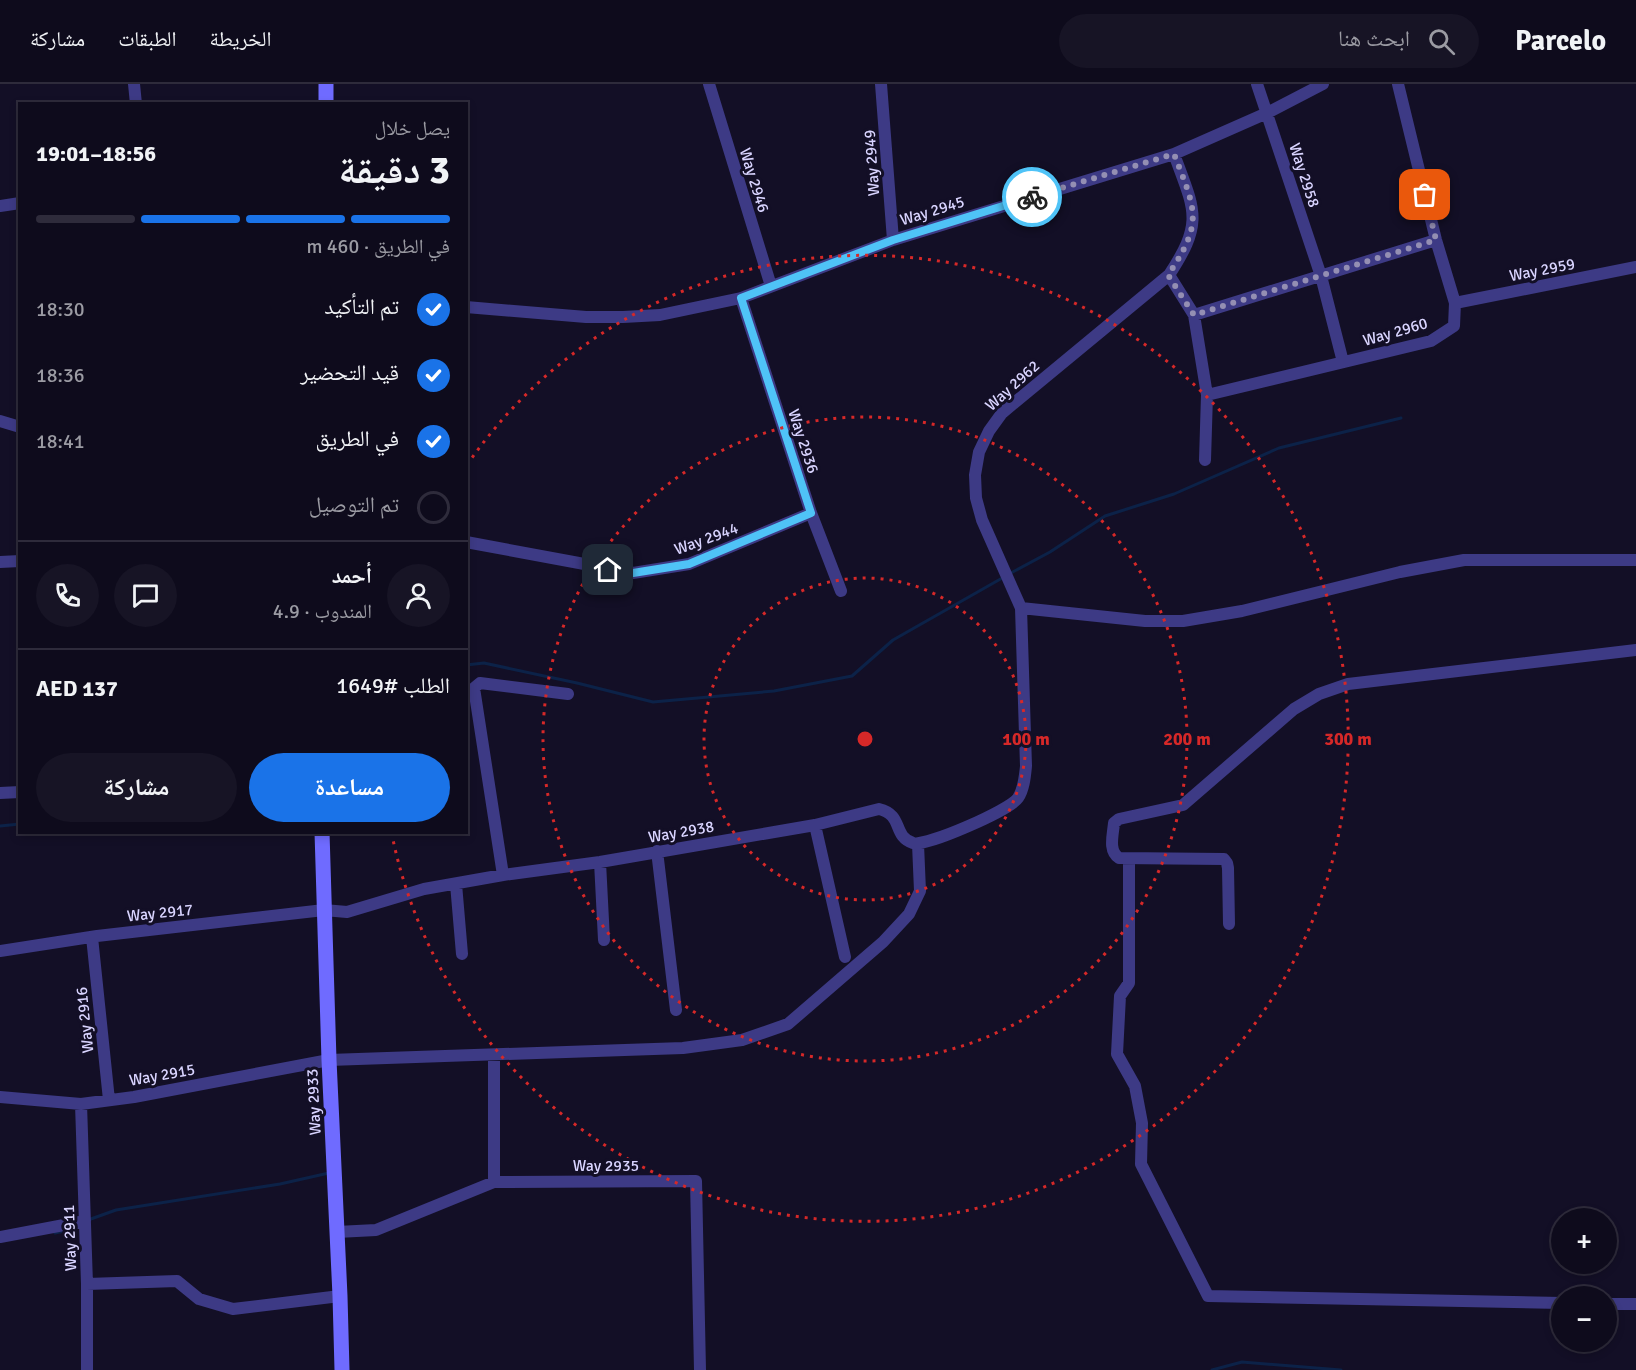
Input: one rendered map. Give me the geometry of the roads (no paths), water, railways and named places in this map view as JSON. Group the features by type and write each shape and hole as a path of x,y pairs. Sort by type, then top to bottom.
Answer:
{"street":[{"path":"134,84 136,102"},
{"path":"326,84 326,102"},
{"name":"Way 2946","path":"709,84 771,286"},
{"name":"Way 2949","path":"881,84 893,240"},
{"name":"Way 2958","path":"1257,84 1321,276 1343,362"},
{"path":"1293,84 1293,99"},
{"name":"Way 2945","path":"468,307 623,318 660,315 741,298 893,240 1174,154 1268,113 1323,84"},
{"path":"1398,84 1436,240 1455,303"},
{"name":"Way 2962","path":"918,844 926,843 1003,810 1018,798 1026,766 1021,608 982,520 976,498 975,475 979,452 989,431 1002,413 1168,275 1184,253 1194,220 1188,191 1174,154"},
{"path":"0,206 18,204"},
{"path":"1194,315 1436,240"},
{"name":"Way 2959","path":"1455,303 1636,267"},
{"path":"1168,275 1194,315 1207,395 1205,460"},
{"name":"Way 2936","path":"741,298 811,513 842,591"},
{"name":"Way 2960","path":"1207,395 1431,341 1454,326 1455,303"},
{"path":"0,421 18,426"},
{"name":"Way 2944","path":"468,542 633,573 689,564 811,513"},
{"path":"1021,608 1145,621 1183,621 1242,611 1400,572 1464,560 1636,560"},
{"path":"0,562 18,561"},
{"path":"1229,924 1228,868 1224,859 1129,860 1119,858 1114,855 1112,849 1114,823 1119,819 1183,805 1294,709 1319,694 1348,684 1636,650"},
{"path":"503,875 474,688 480,683 568,694"},
{"path":"0,793 18,792"},
{"name":"Way 2938","path":"324,910 347,912 407,893 503,875 600,862 815,825 879,809 887,811 894,817 904,838 918,844"},
{"path":"815,825 845,957"},
{"name":"Way 2933","path":"322,834 342,1370"},
{"name":"Way 2915","path":"0,1097 81,1104 329,1060 683,1048 742,1040 788,1024 883,942 909,914 920,891 918,844"},
{"path":"657,851 676,1010"},
{"path":"1129,860 1129,983 1120,996 1117,1054 1135,1086 1142,1123 1141,1164 1208,1296 1551,1303"},
{"path":"600,862 604,940"},
{"path":"456,884 462,954"},
{"name":"Way 2917","path":"0,951 92,936 324,910"},
{"name":"Way 2916","path":"92,936 109,1100"},
{"path":"494,1054 494,1182"},
{"name":"Way 2911","path":"81,1104 87,1284 87,1370"},
{"name":"Way 2935","path":"337,1232 376,1230 494,1182 696,1181 700,1370"},
{"path":"0,1237 85,1221"},
{"path":"87,1284 177,1281 199,1299 233,1309 340,1296"},
{"path":"1617,1304 1636,1304"}],"waterway":[{"path":"1009,574 1050,552 1105,516 1174,494 1279,448 1401,418"},
{"path":"468,665 484,663 653,702 774,691 852,676 893,640 1004,577"},
{"path":"0,826 18,824"},
{"path":"88,1220 116,1210 280,1184 329,1173"},
{"path":"55,1233 69,1230"},
{"path":"1212,1370 1242,1362 1341,1370"}]}
